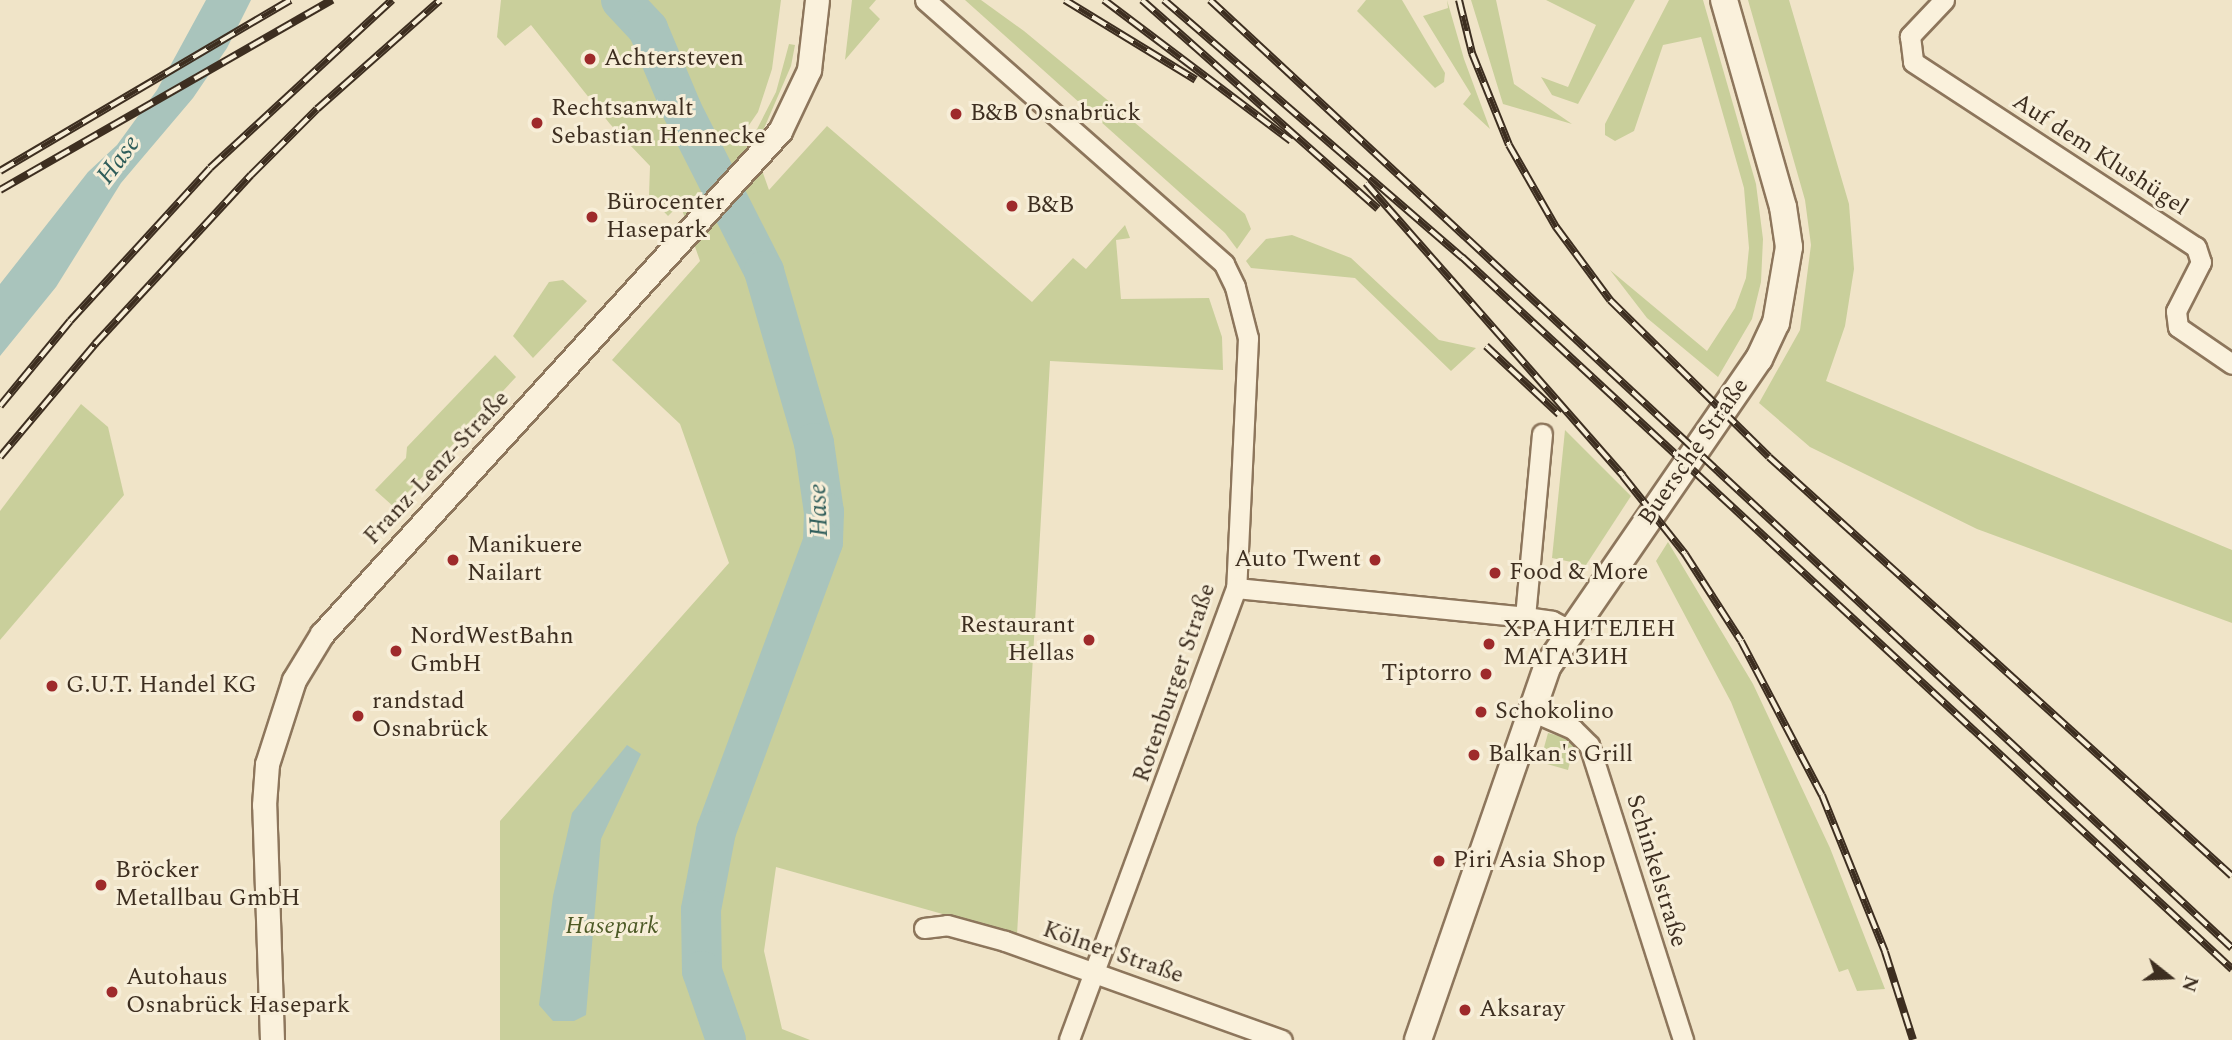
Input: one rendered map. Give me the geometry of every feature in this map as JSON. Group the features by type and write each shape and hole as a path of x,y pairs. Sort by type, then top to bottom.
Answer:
{"main road":[{"name":"Buersche Straße","path":"1418,1040 1529,710 1569,630 1759,359 1785,289 1788,247 1783,207 1724,0"}],"street":[{"name":"Franz-Lenz-Straße","path":"272,1040 264,805 267,764 294,680 321,634 780,131 809,70 817,0"},
{"name":"Rotenburger Straße","path":"926,0 1197,237 1224,264 1235,286 1248,338 1236,588 1069,1040"},
{"name":"Auf dem Klushügel","path":"1944,0 1910,36 1913,62 2196,247 2201,262 2176,311 2178,327 2232,364"},
{"path":"1525,617 1542,434"},
{"path":"1236,588 1525,617 1552,621 1569,630"},
{"name":"Schinkelstraße","path":"1529,710 1573,729 1589,745 1683,1040"},
{"name":"Kölner Straße","path":"924,929 947,925 1095,971 1282,1040"}],"green space":[{"name":"Hasepark","path":"501,0 781,0 772,69 758,112 747,128 769,190 827,126 1032,302 1073,258 1086,269 1125,225 1130,238 1116,240 1121,299 1209,298 1222,337 1223,370 1050,361 1017,935 776,867 764,951 782,1029 810,1040 500,1040 500,821 729,563 680,424 612,360 700,261 680,204 668,216 649,196 650,166 610,124 531,25 505,46 497,37"},
{"path":"852,0 876,0 869,8 880,19 845,60"},
{"path":"965,0 981,0 1024,31 1245,214 1251,229 1237,249 1225,233"},
{"path":"1366,0 1402,0 1445,73 1444,82 1435,88 1357,11"},
{"path":"1447,0 1464,59 1490,129 1463,104 1471,94 1423,16 1448,8"},
{"path":"1471,0 1496,0 1514,84 1572,124 1503,104"},
{"path":"1546,0 1635,0 1578,104 1552,95 1541,77 1568,87 1596,25"},
{"path":"1669,0 1703,0 1756,184 1763,239 1761,282 1752,319 1718,377 1647,318 1610,270 1707,351 1735,308 1746,278 1749,248 1744,188 1701,37 1663,45 1634,131 1615,141 1605,135 1605,124"},
{"path":"1748,0 1789,0 1849,204 1854,269 1845,326 1826,381 2232,550 2232,623 1977,529 1810,447 1759,403 1800,330 1811,245 1805,200"},
{"path":"789,44 795,45 791,66 759,140 754,135 776,92"},
{"path":"1292,235 1351,258 1439,340 1476,348 1451,371 1355,278 1251,268 1246,261 1266,239"},
{"path":"563,280 587,301 533,358 513,336 549,282"},
{"path":"495,355 516,377 394,507 375,490 406,458 407,447"},
{"path":"81,404 108,427 124,495 0,640 0,511"},
{"path":"1565,430 1631,496 1586,565 1552,558"},
{"path":"1668,542 1753,684 1830,848 1885,989 1857,991 1848,969 1839,972 1731,702 1656,561"},
{"path":"1548,733 1567,738 1574,746 1568,770 1540,762"}],"water":[{"path":"206,0 251,0 227,48 193,98 121,183 56,287 0,356 0,284 88,172 117,145 157,90"},
{"path":"627,745 641,754 601,839 586,1015 574,1021 553,1021 539,1005 553,896 572,813"}],"waterway":[{"name":"Hase","path":"621,0 648,29 682,110 764,271 814,443 824,512 823,542 716,831 701,910 702,971 726,1040"}],"railway":[{"path":"0,171 290,0"},
{"path":"0,190 332,0"},
{"path":"0,406 70,321 210,168 392,0"},
{"path":"0,457 95,344 251,175 317,109 440,0"},
{"path":"1065,0 1196,80"},
{"path":"1104,0 1291,141"},
{"path":"1142,0 1378,209"},
{"path":"1164,0 1462,257 2232,969"},
{"path":"1210,0 2232,948"},
{"path":"1459,0 1472,53 1509,145 1556,227 1610,300 1769,457 2232,876"},
{"path":"1366,183 1623,476 1685,554 1741,641 1822,795 1885,952 1913,1040"},
{"path":"1486,346 1559,414"}],"place":[{"name":"Achtersteven","path":"590,59"},
{"name":"B&B Osnabrück","path":"956,114"},
{"name":"Rechtsanwalt Sebastian Hennecke","path":"537,123"},
{"name":"B&B","path":"1012,206"},
{"name":"Bürocenter Hasepark","path":"592,217"},
{"name":"Manikuere Nailart","path":"453,560"},
{"name":"Auto Twent","path":"1375,560"},
{"name":"Food & More","path":"1495,573"},
{"name":"Restaurant Hellas","path":"1089,640"},
{"name":"ХРАНИТЕЛЕН МАГАЗИН","path":"1489,644"},
{"name":"NordWestBahn GmbH","path":"396,651"},
{"name":"Tiptorro","path":"1486,674"},
{"name":"G.U.T. Handel KG","path":"52,686"},
{"name":"Schokolino","path":"1481,712"},
{"name":"randstad Osnabrück","path":"358,716"},
{"name":"Balkan's Grill","path":"1474,755"},
{"name":"Piri Asia Shop","path":"1439,861"},
{"name":"Bröcker Metallbau GmbH","path":"101,885"},
{"name":"Autohaus Osnabrück Hasepark","path":"112,992"},
{"name":"Aksaray","path":"1465,1010"}]}
